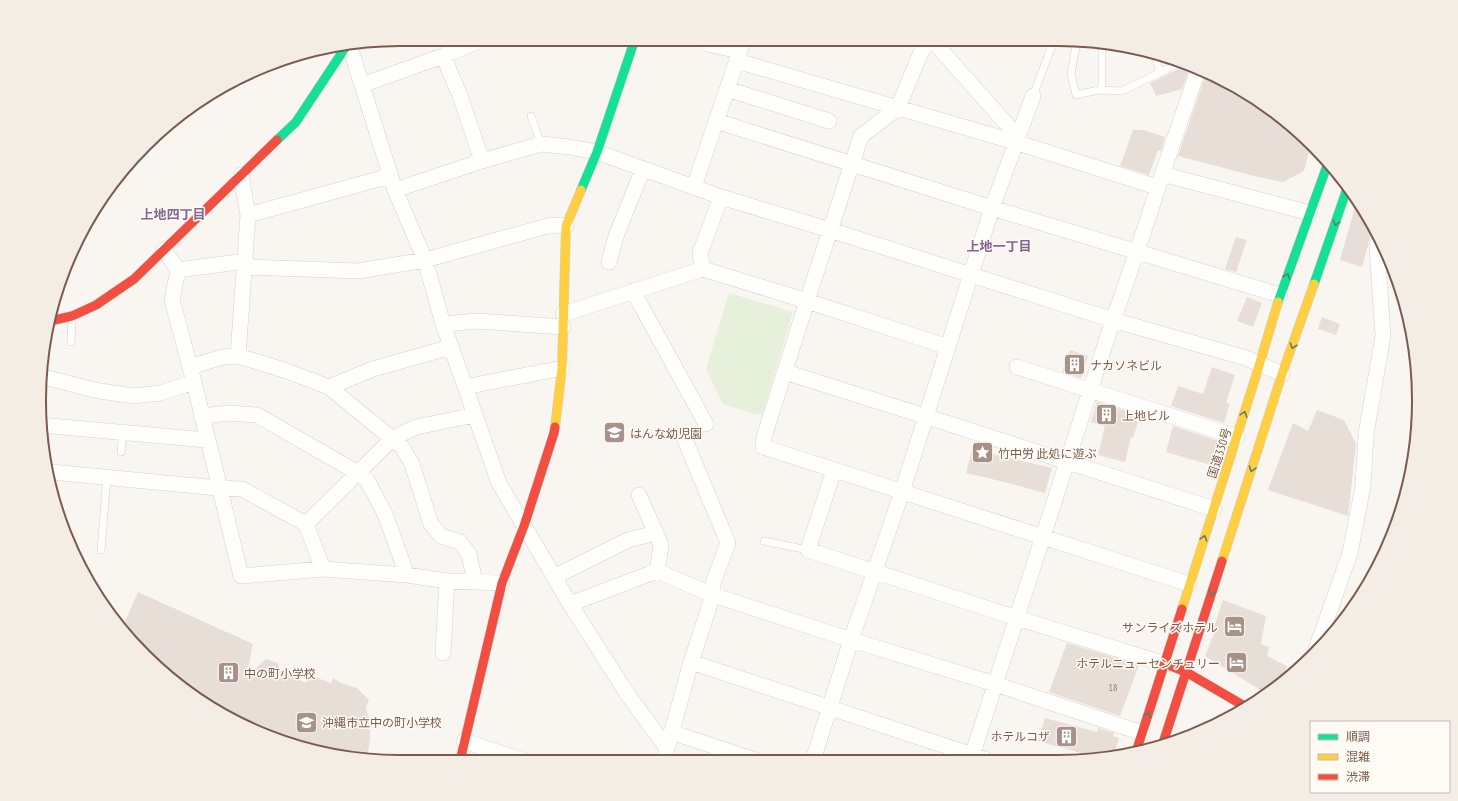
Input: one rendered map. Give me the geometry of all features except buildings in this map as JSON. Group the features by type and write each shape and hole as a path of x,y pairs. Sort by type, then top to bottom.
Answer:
{"main road":[{"path":"461,755 502,583 524,526 554,434 562,368 566,226 597,152 633,46"},
{"path":"56,320 72,316 96,305 134,279 296,122 343,51"},
{"name":"国道330号","path":"1138,745 1237,437 1280,295 1326,169"},
{"path":"1165,738 1282,374 1328,247 1345,194"},
{"path":"1165,664 1186,672 1241,704"}],"street":[{"path":"362,85 443,56 466,46"},
{"path":"718,46 740,50 898,108 1015,142 1159,180 1310,213"},
{"path":"926,46 922,52 898,108 861,136 764,437 763,447 1189,584"},
{"path":"936,46 1011,129 1015,142"},
{"path":"351,50 392,183 425,260 443,324 499,483 570,604 665,754"},
{"path":"694,187 740,50"},
{"path":"443,56 459,93 482,161"},
{"path":"977,755 995,684 1113,320 1138,252 1159,180 1197,75"},
{"path":"728,89 829,121"},
{"path":"815,755 850,640 902,492 992,208 1033,96"},
{"path":"716,121 992,208 1280,295"},
{"path":"248,215 392,183 482,161 540,144 570,147 597,152 721,197 830,230 971,276 1113,320 1246,358 1282,374"},
{"path":"609,262 616,236 643,169"},
{"path":"238,356 248,215 242,175"},
{"path":"703,269 700,254 721,197"},
{"path":"178,270 245,264 358,271 425,260 551,226 566,226"},
{"path":"1330,626 1350,553 1362,486 1366,434 1383,336 1377,249"},
{"path":"164,250 178,270 172,300 194,382 218,488 241,576 323,569 407,575 447,582 502,583"},
{"path":"443,324 478,321 563,321 633,291 703,269 948,347"},
{"path":"633,291 706,424"},
{"path":"329,387 373,369 451,347"},
{"path":"190,367 222,357 238,356 284,370 329,387 402,446 412,464 431,524 441,536 460,542 465,548 469,554 475,582"},
{"path":"1017,367 1237,437"},
{"path":"465,388 562,368"},
{"path":"785,372 1214,509"},
{"path":"47,378 94,390 133,396 160,393 194,382"},
{"path":"201,416 229,413 257,415 358,473 367,480 385,514 407,575"},
{"path":"306,524 393,438 416,427 475,415"},
{"path":"47,426 207,440"},
{"path":"665,754 691,662 713,595 713,583 728,543 685,440"},
{"path":"834,470 808,550 1017,618 1165,664"},
{"path":"54,472 242,489 306,524 323,569"},
{"path":"639,495 661,545 656,571"},
{"path":"554,577 628,540 656,532"},
{"path":"570,604 656,571 713,595 850,640 995,684 1142,733"},
{"path":"443,653 447,582"},
{"path":"691,662 967,755"},
{"path":"671,732 740,755"},
{"path":"464,741 507,755"}],"lane":[{"path":"1033,96 1052,46"},
{"path":"1076,47 1070,74 1076,95 1102,90 1122,91 1174,66"},
{"path":"1101,49 1102,90"},
{"path":"1156,60 1160,73"},
{"path":"530,116 540,144"},
{"path":"71,342 72,316"},
{"path":"121,452 123,432"},
{"path":"101,550 107,477"},
{"path":"764,541 808,550"}],"green space":[{"path":"729,293 793,312 762,415 750,413 723,404 706,369"}],"traffic: fast":[{"path":"581,190 597,152 633,46"},
{"path":"277,140 296,122 343,51"},
{"path":"1278,302 1326,169"},
{"path":"1314,284 1345,194"}],"traffic: slow":[{"path":"555,427 562,368 566,226 581,190"},
{"path":"1222,561 1282,374 1314,284"},
{"path":"1182,609 1278,302"}],"traffic: jam":[{"path":"56,320 72,316 96,305 134,279 277,140"},
{"path":"461,755 502,583 524,526 555,427"},
{"path":"1165,738 1222,561"},
{"path":"1138,745 1182,609"},
{"path":"1171,666 1186,672 1241,704"}],"place":[{"name":"ナカソネビル","path":"1075,365"},
{"name":"上地ビル","path":"1106,415"},
{"name":"はんな幼児園","path":"615,433"},
{"name":"竹中労 此処に遊ぶ","path":"982,453"},
{"name":"サンライズホテル","path":"1234,627"},
{"name":"ホテルニューセンチュリー","path":"1236,663"},
{"name":"中の町小学校","path":"228,673"},
{"name":"沖縄市立中の町小学校","path":"306,722"},
{"name":"ホテルコザ","path":"1066,736"}],"district":[{"name":"上地四丁目","path":"173,214"},
{"name":"上地一丁目","path":"999,246"}]}
